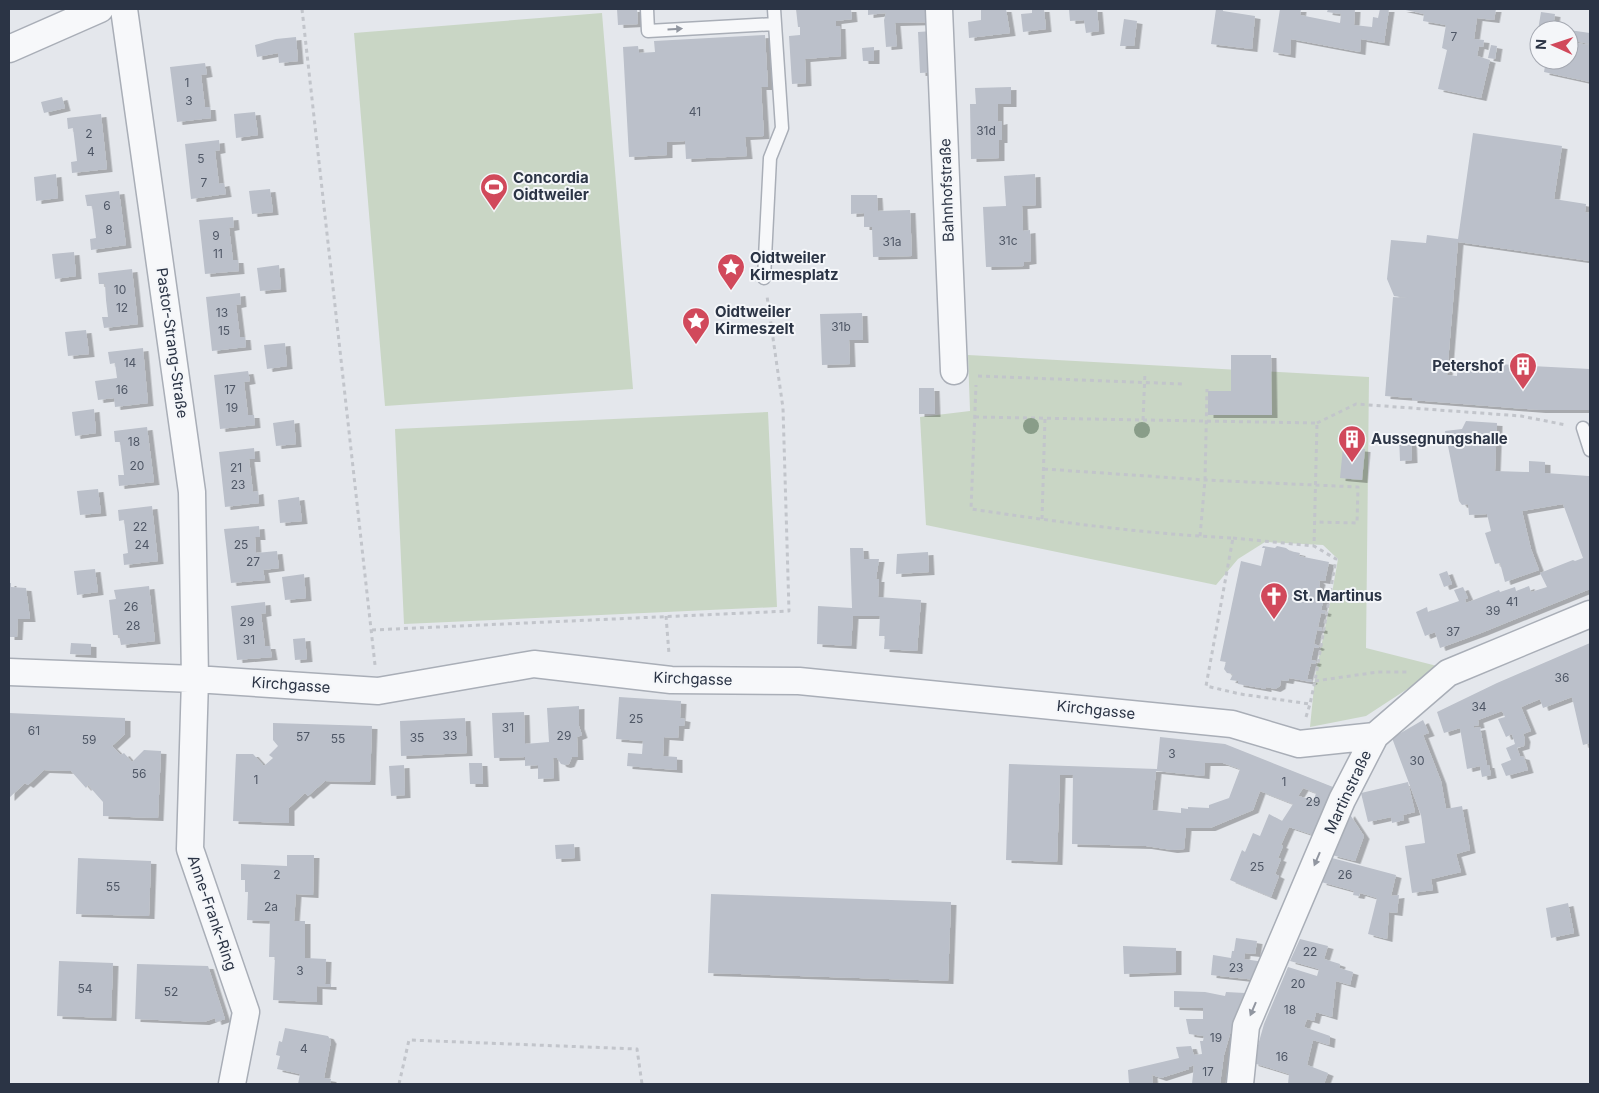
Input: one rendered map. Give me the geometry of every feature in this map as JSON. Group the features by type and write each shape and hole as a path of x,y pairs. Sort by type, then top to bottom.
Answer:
{"street":[{"path":"9,49 100,9"},
{"name":"Pastor-Strang-Straße","path":"124,9 192,492 195,679"},
{"name":"Bahnhofstraße","path":"940,9 969,372"},
{"name":"Martinstraße","path":"1240,1084 1246,1026 1342,800 1375,736 1448,673 1590,614"},
{"name":"Kirchgasse","path":"9,672 195,679 378,691 534,664 671,680 799,681 1232,724 1299,744 1375,736"},
{"name":"Anne-Frank-Ring","path":"195,679 190,849 246,1012 232,1084"}],"lane":[{"path":"647,9 648,31 775,24"},
{"path":"764,278 770,158 782,128 774,9"},
{"path":"1583,428 1590,450"}],"path":[{"path":"302,9 378,691"},
{"path":"372,630 789,611 783,408 764,278"},
{"path":"1182,384 969,372 975,417 971,509 1042,519 1314,546 1336,559 1310,704 1240,694 1206,686 1233,538"},
{"path":"1143,420 1145,372"},
{"path":"1200,536 1205,480 1207,389"},
{"path":"975,417 1317,423 1356,404 1521,416 1583,428"},
{"path":"1042,519 1045,418"},
{"path":"1314,546 1317,423"},
{"path":"1044,469 1205,480 1358,487 1358,523 1315,522"},
{"path":"666,616 671,680"},
{"path":"1315,681 1378,672"},
{"path":"399,1084 409,1040 637,1049 642,1084"}],"green space":[{"name":"Concordia Oidtweiler","path":"602,13 633,389 385,406 354,33"},
{"path":"968,355 1369,377 1366,648 1441,667 1366,716 1310,727 1315,677 1338,559 1323,545 1265,542 1238,559 1216,585 926,525 920,417 970,411"},
{"path":"768,412 777,607 404,624 395,429"}],"building":[{"path":"617,9 637,9 638,24 618,25"},
{"path":"796,9 851,9 852,19 836,21 836,26 840,26 841,56 805,59 806,83 792,84 789,36 800,35"},
{"path":"868,9 932,9 932,22 895,23 897,46 886,47 884,20 886,13 868,15"},
{"path":"981,9 1006,9 1010,33 969,38 968,22 981,20"},
{"path":"1032,9 1044,9 1046,29 1023,32 1021,14 1032,13"},
{"path":"1069,9 1097,9 1099,31 1086,33 1084,20 1070,21"},
{"path":"1216,9 1255,16 1252,49 1211,44"},
{"path":"1280,9 1301,9 1300,15 1340,23 1341,14 1327,12 1328,9 1355,9 1354,25 1372,27 1373,17 1378,18 1380,9 1389,9 1384,43 1361,39 1360,52 1291,39 1290,55 1273,52"},
{"path":"1401,9 1496,9 1494,20 1477,18 1474,39 1484,40 1483,47 1479,46 1477,56 1490,60 1481,98 1438,89 1447,50 1442,48 1446,25 1423,21 1424,14"},
{"path":"1541,12 1555,14 1554,20 1540,20"},
{"path":"1124,19 1137,21 1134,46 1120,46"},
{"path":"933,31 935,72 920,73 918,32"},
{"path":"1579,31 1590,33 1590,44 1579,42"},
{"path":"765,35 768,87 761,87 764,136 745,137 747,156 686,159 685,141 667,142 667,155 629,157 623,47 638,46 639,53 655,52 654,41"},
{"path":"296,37 298,61 279,63 278,53 257,57 255,45 276,39"},
{"path":"1579,43 1590,45 1590,82 1544,72 1544,70 1579,70"},
{"path":"1491,45 1497,46 1495,59 1488,58"},
{"path":"874,47 874,61 863,61 862,48"},
{"path":"205,63 207,74 201,75 205,107 210,107 211,118 177,122 170,67"},
{"path":"1011,87 1011,104 998,104 998,122 1002,121 1002,140 999,140 999,158 971,159 970,104 976,104 975,88"},
{"path":"62,97 65,108 44,113 41,102"},
{"path":"255,112 258,135 236,138 234,114"},
{"path":"101,114 107,169 72,173 71,162 77,161 73,128 68,129 67,118"},
{"path":"1473,133 1562,146 1554,199 1586,204 1585,212 1590,213 1590,261 1458,242 1447,375 1457,376 1458,362 1590,369 1590,410 1540,410 1412,400 1412,398 1385,396 1393,297 1408,298 1394,296 1387,279 1391,240 1426,243 1427,235 1458,239"},
{"path":"219,140 220,150 215,151 219,184 224,183 226,194 191,199 185,144"},
{"path":"56,174 58,198 36,201 34,177"},
{"path":"1035,174 1036,205 1022,206 1023,231 1030,230 1031,261 1024,262 1024,266 986,267 983,207 1006,206 1004,176"},
{"path":"270,189 273,212 252,214 249,191"},
{"path":"119,191 126,245 91,250 90,239 96,238 92,206 87,206 85,195"},
{"path":"851,195 877,195 878,211 910,210 912,256 873,257 872,227 864,227 864,213 851,214"},
{"path":"233,217 234,227 229,228 233,260 238,260 239,271 205,274 199,220"},
{"path":"74,252 76,276 55,279 52,254"},
{"path":"279,265 281,289 260,291 257,268"},
{"path":"132,269 138,324 104,328 102,317 108,317 105,284 99,284 98,273"},
{"path":"240,293 241,304 236,305 240,337 245,337 246,347 212,351 206,297"},
{"path":"862,313 863,340 849,340 850,364 822,365 820,314"},
{"path":"86,330 89,354 68,356 65,332"},
{"path":"285,343 287,366 267,369 264,345"},
{"path":"143,348 148,403 115,407 114,398 98,400 95,381 117,378 115,363 110,364 108,352"},
{"path":"1231,355 1271,355 1272,415 1208,415 1208,391 1231,391"},
{"path":"248,371 250,381 244,382 248,415 254,415 255,425 220,429 214,375"},
{"path":"919,388 934,388 935,414 919,414"},
{"path":"94,409 96,433 75,436 72,412"},
{"path":"294,420 296,444 276,446 273,423"},
{"path":"1466,421 1497,423 1495,471 1529,472 1529,461 1545,462 1545,473 1589,476 1590,589 1440,648 1435,632 1425,636 1416,612 1427,607 1428,612 1459,601 1454,590 1463,587 1468,598 1465,599 1466,603 1499,590 1500,592 1515,587 1516,591 1529,586 1531,592 1547,587 1540,573 1583,558 1563,504 1522,511 1531,549 1539,570 1505,582 1500,563 1495,564 1485,533 1491,531 1487,514 1469,515 1468,504 1462,505 1459,501 1445,431 1462,429"},
{"path":"147,427 154,482 119,486 118,475 124,475 120,442 115,442 114,431"},
{"path":"1411,434 1412,460 1400,461 1399,435"},
{"name":"Aussegnungshalle","path":"1343,447 1365,449 1362,480 1340,478"},
{"path":"254,448 255,459 249,459 253,492 258,491 259,503 225,507 219,452"},
{"path":"98,489 101,513 80,515 77,491"},
{"path":"299,497 302,521 280,523 278,500"},
{"path":"152,506 158,561 124,565 123,554 128,553 124,520 119,521 118,510"},
{"path":"259,526 260,537 255,537 256,553 277,551 279,568 263,570 265,580 231,583 224,529"},
{"name":"St. Martinus","path":"1263,546 1286,548 1300,553 1299,556 1329,562 1325,581 1318,580 1324,594 1329,593 1329,597 1324,598 1321,610 1326,611 1325,614 1321,613 1318,627 1322,628 1322,631 1317,630 1314,644 1319,646 1318,648 1314,647 1311,660 1316,661 1315,664 1311,663 1307,679 1312,680 1311,682 1289,678 1288,681 1281,680 1280,686 1275,689 1238,684 1238,681 1230,680 1233,674 1227,673 1224,669 1226,662 1220,661 1241,561 1261,566 1265,548 1262,548"},
{"path":"850,548 863,548 864,559 879,559 876,579 879,579 878,597 921,600 917,651 884,649 885,636 879,636 880,616 853,616 851,646 817,644 818,606 852,608"},
{"path":"928,552 929,572 896,574 897,554"},
{"path":"95,569 98,592 77,595 74,571"},
{"path":"1447,571 1452,584 1444,587 1439,574"},
{"path":"304,574 306,598 285,600 282,577"},
{"path":"9,583 11,583 11,587 26,588 30,619 18,619 17,637 9,637"},
{"path":"149,586 155,641 121,645 119,635 113,635 109,600 116,599 114,590"},
{"path":"265,602 266,613 261,614 265,646 270,646 272,657 237,660 231,606"},
{"path":"305,638 307,659 295,660 293,639"},
{"path":"71,643 91,644 91,655 70,654"},
{"path":"1590,643 1590,743 1583,745 1572,697 1543,708 1540,699 1521,707 1531,731 1523,734 1525,739 1524,746 1517,748 1520,756 1524,757 1528,770 1506,776 1501,764 1511,760 1506,748 1515,744 1512,734 1506,737 1498,719 1505,717 1502,711 1478,720 1479,725 1474,726 1474,728 1480,727 1487,765 1489,765 1491,775 1482,777 1480,766 1467,769 1460,728 1444,733 1437,712 1497,683"},
{"path":"619,697 681,701 680,718 685,719 684,726 679,726 678,738 664,737 663,756 677,757 677,770 627,766 628,753 642,754 643,741 616,739"},
{"path":"579,706 579,726 582,735 577,737 578,757 572,757 569,764 565,765 561,764 557,758 553,758 554,778 538,779 538,765 525,766 525,757 494,758 492,713 524,712 525,744 549,742 547,708"},
{"path":"9,713 125,718 125,734 112,746 121,755 124,753 132,762 144,750 161,751 158,818 103,816 103,802 88,785 86,788 71,771 44,770 28,785 25,783 9,798"},
{"path":"465,718 467,753 401,756 400,721"},
{"path":"1423,720 1429,733 1423,735 1441,781 1446,809 1462,806 1470,850 1456,854 1461,872 1431,879 1433,890 1412,893 1405,846 1425,843 1421,815 1392,738"},
{"path":"273,723 372,726 370,782 325,781 308,796 305,793 289,808 289,823 233,821 236,754 253,754 264,766 273,758 269,755 278,746 273,740"},
{"path":"1160,737 1225,744 1338,789 1319,837 1289,827 1281,845 1283,846 1278,858 1281,859 1275,874 1279,876 1271,897 1230,880 1242,850 1245,852 1253,833 1260,836 1269,814 1282,821 1293,804 1260,791 1253,810 1210,828 1186,828 1184,849 1172,850 1146,846 1072,844 1073,775 1060,775 1057,862 1006,860 1009,764 1157,769","holes":["1205,763 1223,763 1240,769 1229,798 1209,805 1209,808 1181,808 1181,813 1152,810 1156,771 1204,776","1303,788 1316,793 1314,800 1298,796"]},
{"path":"469,763 482,763 483,784 470,784"},
{"path":"404,765 405,795 391,796 389,766"},
{"path":"1408,782 1415,812 1403,815 1404,820 1392,823 1391,817 1368,822 1361,793"},
{"path":"1349,813 1364,836 1355,861 1332,855"},
{"path":"574,844 575,858 556,859 555,845"},
{"path":"287,855 314,855 313,895 296,894 294,921 305,921 305,958 326,959 325,984 331,984 331,987 317,986 317,1002 273,1000 275,957 269,957 270,921 247,920 248,892 245,892 245,880 241,880 241,864 287,866"},
{"path":"78,858 151,861 149,916 76,914"},
{"path":"1332,858 1396,875 1391,896 1399,895 1397,913 1389,912 1387,939 1368,934 1377,898 1360,893 1359,896 1353,895 1354,891 1321,882"},
{"path":"711,894 951,902 948,981 708,973"},
{"path":"1568,903 1574,933 1551,938 1546,908"},
{"path":"1236,938 1257,941 1255,954 1245,953 1244,959 1264,962 1256,980 1211,975 1213,955 1231,958"},
{"path":"1300,939 1328,946 1324,959 1340,964 1339,968 1353,972 1350,985 1336,981 1332,1017 1316,1013 1314,1021 1307,1019 1304,1027 1330,1036 1329,1045 1313,1040 1307,1065 1328,1073 1324,1084 1288,1084 1289,1074 1253,1063 1264,1024 1288,967 1317,976 1319,969 1290,961"},
{"path":"1123,946 1176,948 1176,972 1124,974"},
{"path":"59,961 113,963 111,1018 57,1016"},
{"path":"137,964 208,966 225,1019 216,1022 215,1018 204,1022 135,1019"},
{"path":"1174,991 1205,992 1225,996 1226,992 1245,993 1234,1020 1224,1055 1220,1084 1192,1084 1194,1065 1189,1067 1189,1069 1161,1078 1152,1075 1153,1084 1129,1084 1128,1070 1179,1058 1176,1047 1191,1046 1194,1055 1202,1054 1200,1041 1203,1041 1204,1036 1189,1034 1186,1019 1203,1019 1203,1008 1174,1007"},
{"path":"285,1028 328,1036 331,1041 324,1078 331,1079 330,1084 298,1084 300,1074 277,1069 280,1056 276,1055 279,1041 282,1042"}],"place":[{"name":"Concordia Oidtweiler","path":"494,211"},
{"name":"Oidtweiler Kirmesplatz","path":"731,291"},
{"name":"Oidtweiler Kirmeszelt","path":"696,345"},
{"name":"Petershof","path":"1523,390"},
{"name":"Aussegnungshalle","path":"1352,463"},
{"name":"St. Martinus","path":"1274,620"}]}
